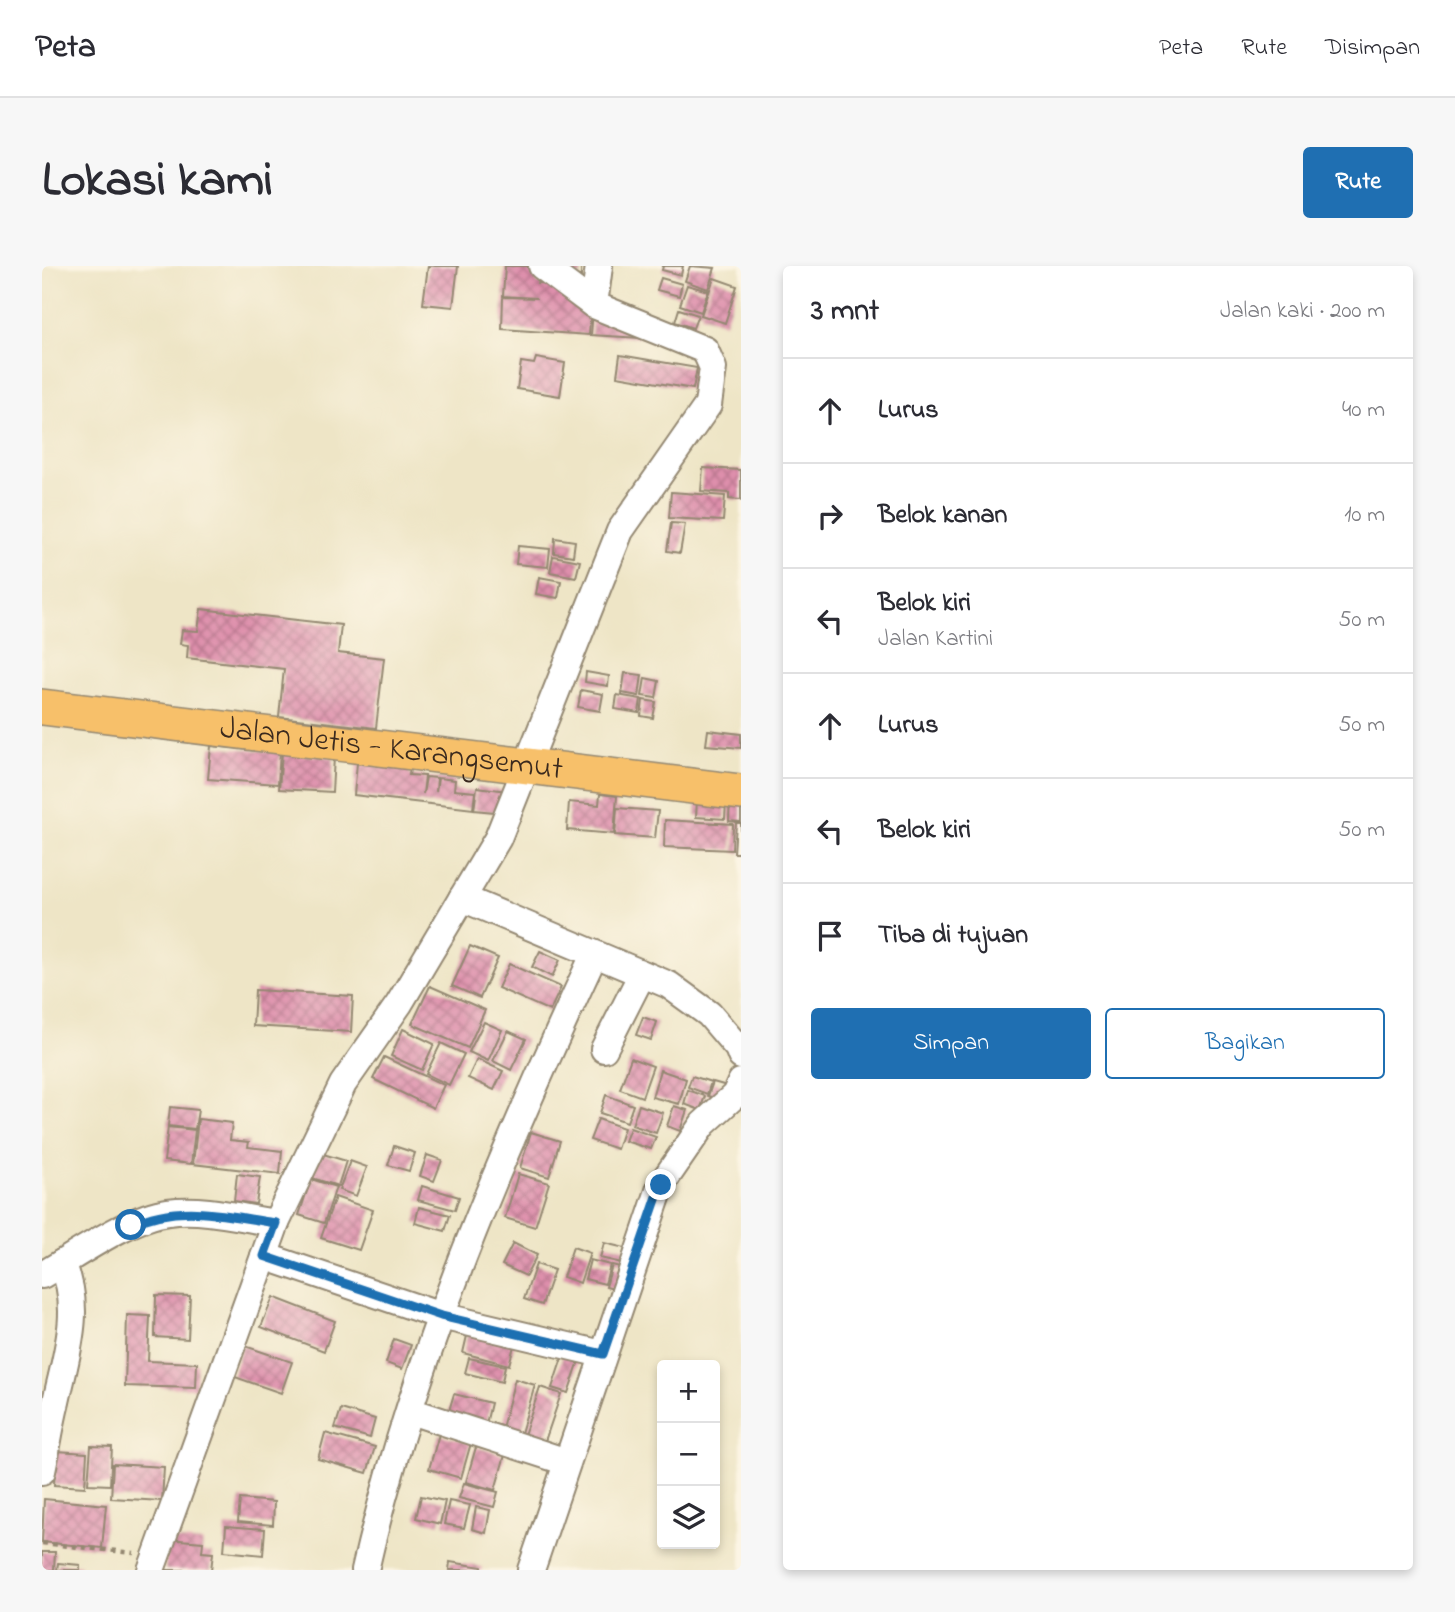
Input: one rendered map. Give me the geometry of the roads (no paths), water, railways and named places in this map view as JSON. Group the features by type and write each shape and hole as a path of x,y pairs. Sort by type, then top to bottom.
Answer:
{"main road":[{"name":"Jalan Jetis - Karangsemut","path":"42,707 741,792"}],"street":[{"path":"153,1562 276,1223 343,1084 399,1004 498,838 524,766 620,531 708,405 713,368 705,350 594,306 542,266"},
{"path":"594,306 599,266"},
{"path":"462,898 669,985 709,1014 738,1048 741,1056"},
{"path":"365,1570 383,1489 441,1316 517,1121 594,955"},
{"path":"604,1049 642,974"},
{"path":"531,1570 661,1185 703,1124 735,1095 741,1082"},
{"path":"42,1471 69,1343 73,1310 71,1283 52,1269 131,1225 169,1212 191,1211 276,1223"},
{"path":"264,1256 441,1316 603,1354"},
{"path":"410,1411 567,1462"}]}
